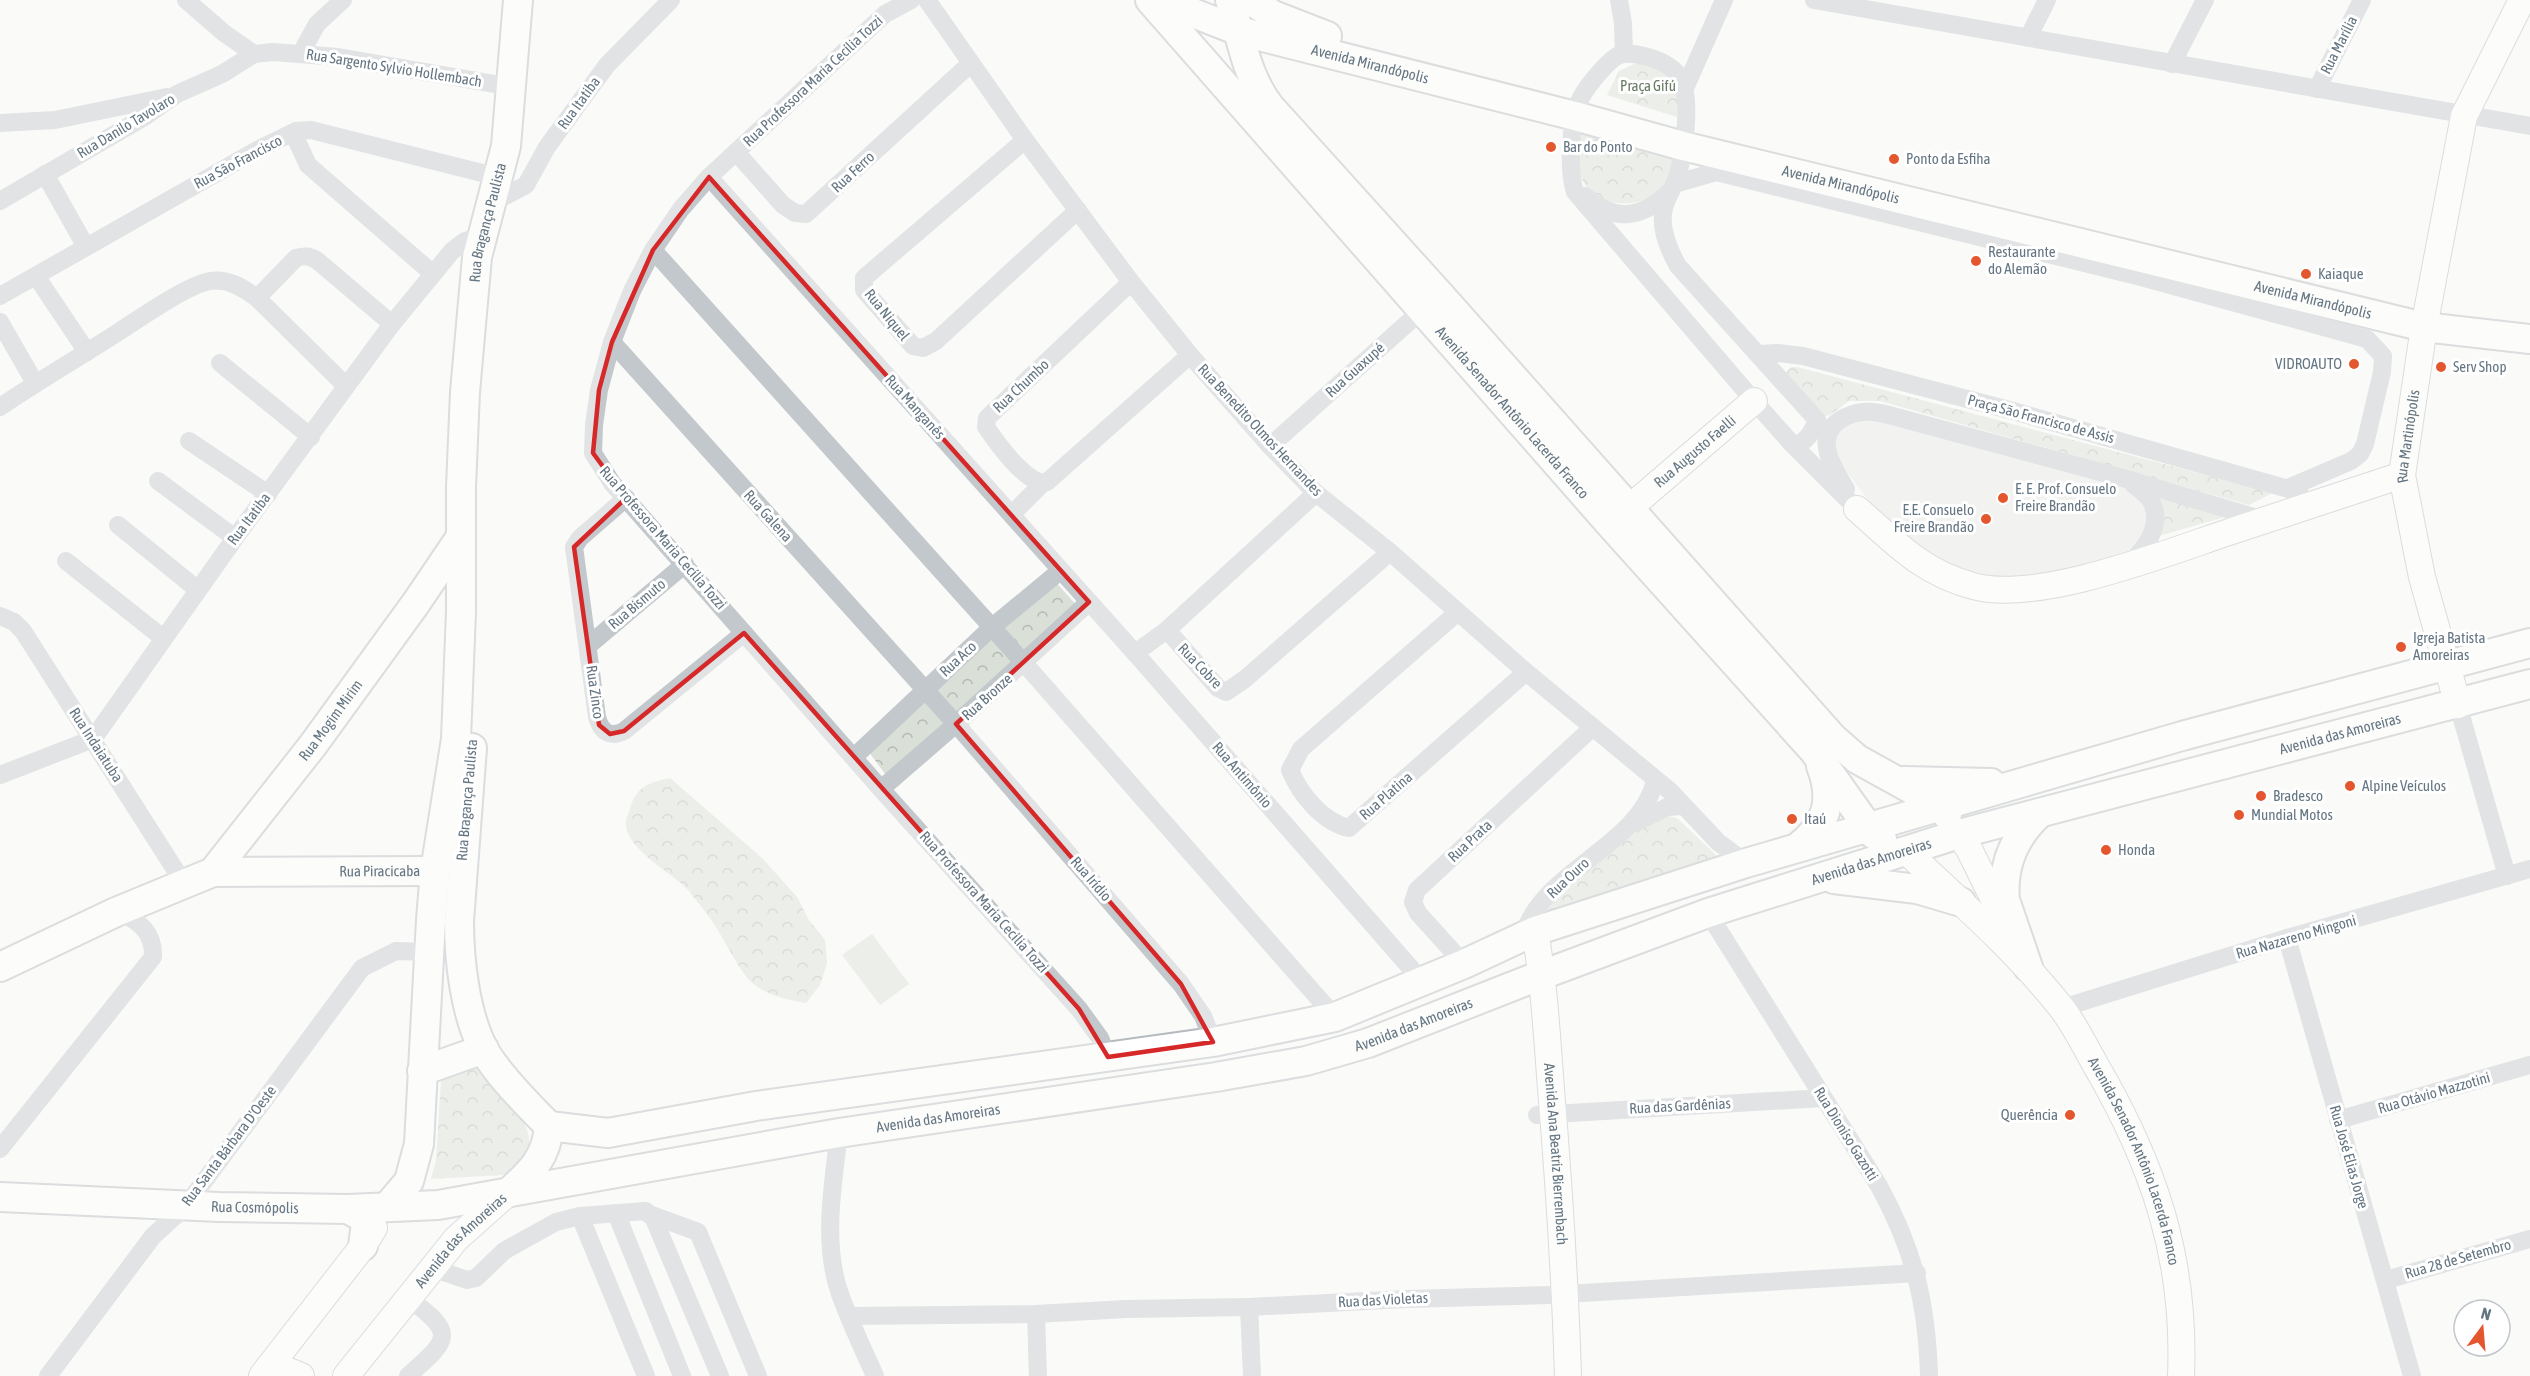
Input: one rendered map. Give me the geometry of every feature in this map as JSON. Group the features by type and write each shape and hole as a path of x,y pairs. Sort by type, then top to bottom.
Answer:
{"main road":[{"name":"Rua Bragança Paulista","path":"435,871 456,739 470,248 490,204 506,146 518,0"},
{"path":"1158,0 1206,8 1222,5 1225,0"},
{"name":"Avenida Mirandópolis","path":"1158,0 1239,31 1577,108"},
{"name":"Avenida Senador Antônio Lacerda Franco","path":"1158,0 1619,516 1814,751 1869,828"},
{"name":"Avenida Senador Antônio Lacerda Franco","path":"1230,0 1251,75 1261,96 1430,303"},
{"name":"Avenida Mirandópolis","path":"1250,0 1283,20 1325,36 1684,139 2426,320 2530,339"},
{"path":"1251,75 1275,40"},
{"name":"Avenida Mirandópolis","path":"2426,320 2530,323"},
{"name":"Rua Bragança Paulista","path":"463,447 473,535 477,639 472,742 461,873 459,942 471,1015 484,1049 520,1096 549,1126"},
{"name":"Avenida Senador Antônio Lacerda Franco","path":"1619,516 1833,738 1857,759 1942,806"},
{"name":"Rua Mogim Mirim","path":"213,872 313,745 460,538"},
{"path":"416,603 440,600 461,611 477,639"},
{"path":"509,1192 528,1176 542,1157 549,1126 608,1133 756,1106 1214,1042 1335,1017 1464,964 1529,934 1746,863 2182,736 2530,643"},
{"name":"Avenida das Amoreiras","path":"509,1192 839,1133 1170,1084 1306,1061 1368,1043 1536,976 1708,914 1959,834 2458,705 2530,684"},
{"path":"1797,848 1817,829 1829,795 1814,751"},
{"path":"1898,781 2026,783"},
{"path":"1942,806 1959,834"},
{"path":"2028,967 2005,900 2004,890 2007,868 2017,838 2039,814"},
{"path":"1869,828 1874,834 1906,851"},
{"name":"Rua Piracicaba","path":"0,967 183,882 213,872 435,871 428,952 417,1157 409,1181 387,1207"},
{"path":"1823,878 1898,886 1961,902"},
{"path":"422,1071 484,1049"},
{"name":"Rua Cosmópolis","path":"0,1197 185,1207 348,1209 438,1204 509,1192"},
{"path":"348,1209 360,1216 366,1223 363,1246"}],"street":[{"path":"186,0 224,33 254,54"},
{"path":"301,53 317,24 343,0"},
{"name":"Rua Itatiba","path":"490,204 526,185 547,147 607,65 670,0"},
{"name":"Rua Professora Maria Cecília Tozzi","path":"911,0 885,14 709,177 681,209 653,250 632,291 612,342 599,390 593,453 601,468 626,498 744,633 1079,1009 1100,1038 1108,1058"},
{"name":"Rua Benedito Olmos Hernandes","path":"927,0 970,64 1131,282 1190,355 1270,446 1316,493 1390,552 1526,672 1655,781 1670,791 1718,842 1746,863"},
{"path":"1618,0 1623,23 1624,54"},
{"path":"1724,0 1685,88 1684,139 1663,214 1665,237 1678,266 1779,380 1823,425 1829,455 1857,509"},
{"path":"1814,0 1890,6 2028,38 2530,126"},
{"path":"2028,38 2047,0"},
{"path":"2172,64 2205,0"},
{"name":"Rua Marília","path":"2317,89 2362,0"},
{"name":"Rua Martinópolis","path":"2507,876 2422,577 2402,475 2426,320 2464,116 2522,0"},
{"name":"Rua Sargento Sylvio Hollembach","path":"254,54 301,53 338,57 512,87"},
{"name":"Rua Danilo Tavolaro","path":"0,201 146,116 177,94 222,74 254,54"},
{"path":"1685,88 1679,76 1667,64 1650,57 1624,54 1611,62 1577,108 1572,174 1575,192 1793,445 1857,509 1911,558 1953,580 1975,587 1997,590 2055,584 2126,567 2402,475"},
{"name":"Rua Ferro","path":"736,152 783,205 795,213 806,214 970,64"},
{"path":"0,123 55,120 177,94"},
{"path":"296,131 296,139 308,165 432,273"},
{"name":"Rua São Francisco","path":"0,296 259,149 296,131 320,132 498,177"},
{"name":"Rua Niquel","path":"1025,140 864,278 864,290 913,346 922,348 936,341 1077,210"},
{"name":"Avenida Mirandópolis","path":"1672,188 1716,172 2141,277 2367,339 2383,356 2382,372 2366,444 2360,454 2351,461 2288,488"},
{"path":"45,174 86,247"},
{"path":"1572,174 1582,193 1593,202 1613,212 1626,215 1648,210 1672,188"},
{"name":"Rua Manganês","path":"709,177 1012,514 1060,571"},
{"name":"Rua Itatiba","path":"93,739 235,538 392,324 432,273 470,248"},
{"path":"653,250 1024,663 1335,1017"},
{"path":"257,298 296,258 310,256 392,324"},
{"path":"36,276 87,352"},
{"path":"0,407 156,308 206,282 226,282 240,286 257,298 346,386"},
{"name":"Rua Chumbo","path":"1044,483 1036,482 1028,477 996,441 986,427 987,418 1131,282"},
{"name":"Rua Guaxupé","path":"1270,446 1430,303"},
{"path":"0,322 35,383"},
{"name":"Rua Galena","path":"612,342 956,724"},
{"name":"Praça São Francisco de Assis","path":"1758,354 1778,352 1803,356 2288,488 2320,502"},
{"path":"1012,514 1044,483 1190,355"},
{"path":"220,363 311,437"},
{"name":"Rua Augusto Faelli","path":"1619,516 1779,380"},
{"path":"1793,445 1800,444 1823,425 1850,414 1876,412 2130,480 2264,520"},
{"path":"189,441 268,494"},
{"path":"2126,567 2144,549 2150,539 2154,517 2151,501 2130,480"},
{"path":"158,481 235,538"},
{"name":"Rua Cobre","path":"1316,493 1167,630 1218,688 1226,692 1234,689 1390,552"},
{"name":"Rua Zinco","path":"626,498 580,538 574,547 599,725 610,734 618,734 744,633"},
{"path":"118,525 198,590"},
{"path":"66,561 163,638"},
{"name":"Rua Bismuto","path":"589,645 685,564"},
{"path":"991,628 1060,571"},
{"name":"Rua Antimônio","path":"1060,571 1135,653 1422,981"},
{"name":"Rua Bronze","path":"881,789 1024,663 1089,602"},
{"name":"Rua Platina","path":"1458,612 1301,749 1294,759 1290,770 1297,786 1329,821 1349,828 1526,672"},
{"name":"Rua Indaiatuba","path":"0,616 14,622 23,631 183,882"},
{"name":"Rua Aco","path":"925,691 991,628"},
{"path":"1135,653 1167,630"},
{"path":"854,757 925,691"},
{"name":"Rua Irídio","path":"956,724 1181,984 1203,1016 1214,1042"},
{"name":"Rua Prata","path":"1464,964 1418,913 1413,902 1417,890 1593,727"},
{"path":"0,775 93,739"},
{"name":"Rua Ouro","path":"1529,934 1533,915 1548,897 1644,808 1652,794 1655,781"},
{"name":"Rua Ouro","path":"1625,828 1667,807 1682,806"},
{"name":"Avenida Senador Antônio Lacerda Franco","path":"1959,834 1969,849 2028,967"},
{"name":"Avenida Senador Antônio Lacerda Franco","path":"1906,851 1995,932 2062,1008 2134,1134 2160,1204 2174,1258 2181,1310 2181,1376"},
{"name":"Rua Nazareno Mingoni","path":"2062,1008 2287,938 2530,869"},
{"path":"0,1149 153,957 150,938 142,926 136,920 116,912"},
{"name":"Rua Dioníso Gazotti","path":"1708,914 1889,1205 1902,1232 1917,1273 1929,1376"},
{"name":"Avenida Ana Beatriz Bierrembach","path":"1529,934 1536,976 1557,1294 1568,1376"},
{"name":"Rua José Elias Jorge","path":"2287,938 2412,1376"},
{"name":"Rua Santa Bárbara D'Oeste","path":"48,1376 153,1236 185,1207 362,968 396,951 428,952"},
{"name":"Rua Otávio Mazzotini","path":"2338,1120 2530,1065"},
{"name":"Rua das Gardênias","path":"1545,1114 1823,1098"},
{"path":"839,1133 831,1202 831,1239 839,1293 875,1376"},
{"name":"Avenida das Amoreiras","path":"346,1376 456,1239 509,1192"},
{"path":"265,1372 363,1246 387,1207"},
{"path":"432,1269 467,1280 476,1278 504,1251 556,1222 580,1216 642,1210 698,1232 758,1376"},
{"path":"616,1213 682,1376"},
{"path":"649,1214 654,1219 720,1376"},
{"path":"580,1216 646,1376"},
{"name":"Rua 28 de Setembro","path":"2386,1280 2530,1239"},
{"name":"Rua das Violetas","path":"850,1316 1036,1314 1249,1307 1557,1294 1917,1273"},
{"name":"Avenida Ana Beatriz Bierrembach","path":"1551,1376 1557,1294"},
{"path":"408,1376 438,1349 442,1337 442,1329 436,1320 409,1299"},
{"path":"1249,1307 1252,1376"},
{"path":"1036,1314 1038,1376"},
{"path":"265,1372 279,1368 301,1376"}],"highlighted area":[{"path":"709,177 1012,514 1089,602 956,724 1181,984 1213,1042 1108,1057 1079,1009 744,633 624,731 610,734 599,725 574,547 626,498 593,453 599,390 612,342 653,250"}],"shaded area":[{"name":"E. E. Prof. Consuelo Freire Brandão","path":"1861,416 2134,490 2147,507 2149,531 2132,556 2012,579 1968,571 1924,555 1872,505 1843,467 1831,441 1834,430"}],"green space":[{"name":"Praça Gifú","path":"1641,61 1661,69 1672,80 1676,87 1677,117 1607,95 1619,71"},
{"path":"1587,129 1678,157 1672,179 1652,197 1639,201 1612,202 1600,198 1582,179 1579,168 1578,151 1581,133"},
{"path":"1791,367 2232,482 2278,490 2249,505 1880,401 1849,401 1830,415 1822,417 1784,375"},
{"path":"2152,493 2232,515 2155,537"},
{"path":"1054,580 1079,608 888,778 866,748"},
{"path":"670,778 762,858 797,897 809,920 825,940 827,963 820,985 806,1003 771,994 760,989 751,981 689,891 633,842 627,832 626,822 636,795 650,784"},
{"path":"1663,815 1677,818 1720,859 1531,927 1542,909 1631,828"},
{"path":"872,934 909,984 880,1005 842,955"},
{"path":"474,1066 480,1069 518,1113 529,1138 528,1151 517,1166 502,1175 431,1179 436,1161 441,1081 445,1075"}],"place":[{"name":"Bar do Ponto","path":"1551,147"},
{"name":"Ponto da Esfiha","path":"1894,159"},
{"name":"Restaurante do Alemão","path":"1976,261"},
{"name":"Kaiaque","path":"2306,274"},
{"name":"VIDROAUTO","path":"2354,364"},
{"name":"Serv Shop","path":"2441,367"},
{"name":"E. E. Prof. Consuelo Freire Brandão","path":"2003,498"},
{"name":"E.E. Consuelo Freire Brandão","path":"1986,519"},
{"name":"Igreja Batista Amoreiras","path":"2401,647"},
{"name":"Alpine Veículos","path":"2350,786"},
{"name":"Bradesco","path":"2261,796"},
{"name":"Mundial Motos","path":"2239,815"},
{"name":"Itaú","path":"1792,819"},
{"name":"Honda","path":"2106,850"},
{"name":"Querência","path":"2070,1115"}]}
